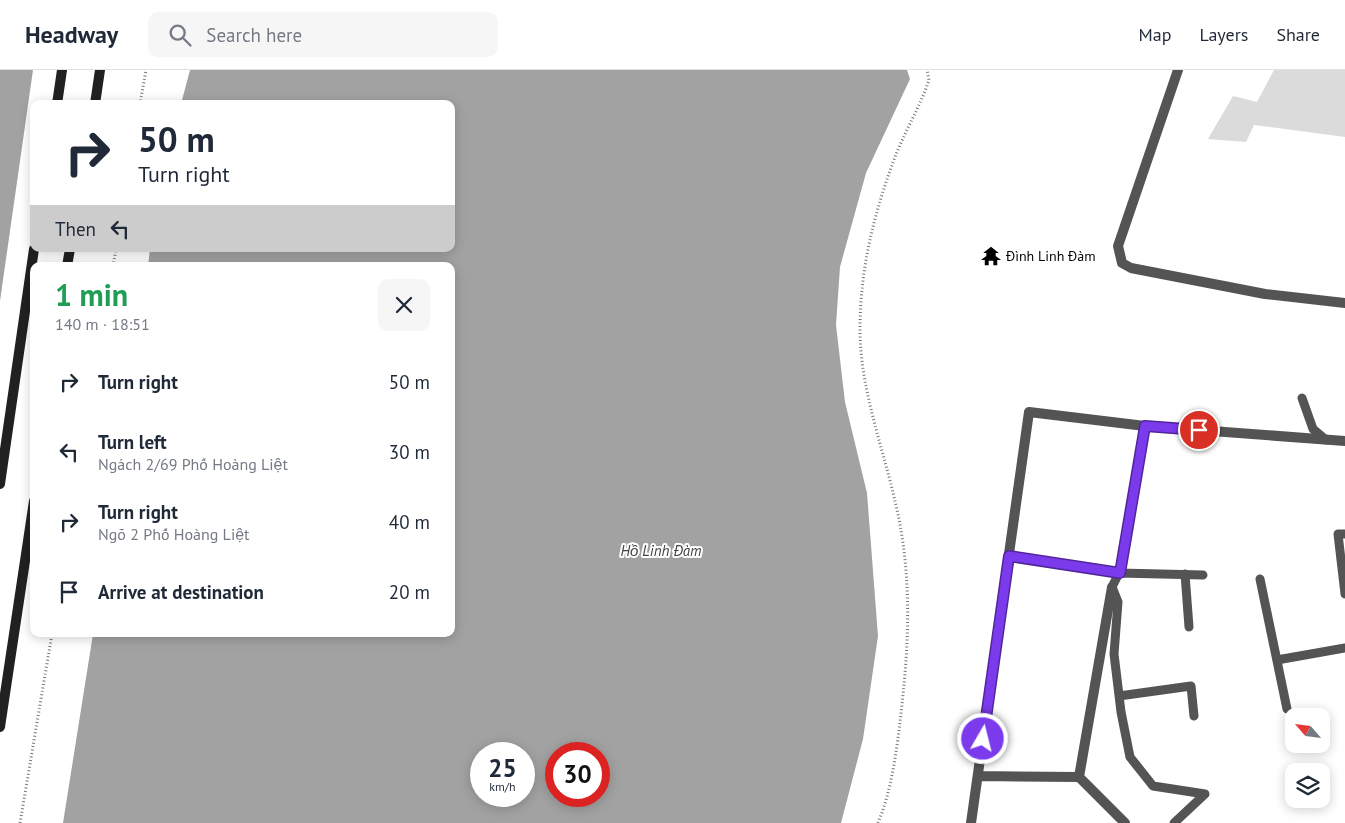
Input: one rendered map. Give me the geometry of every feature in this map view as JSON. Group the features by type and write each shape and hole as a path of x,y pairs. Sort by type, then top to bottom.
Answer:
{"main road":[{"path":"58,100 62,70"},
{"path":"95,100 100,70"},
{"path":"0,484 30,277"},
{"path":"0,727 30,528"}],"street":[{"path":"1178,70 1118,246 1122,264 1130,268 1265,294 1345,303"},
{"path":"971,823 1029,412 1145,426 1345,441"},
{"path":"1079,778 1112,587"},
{"path":"978,776 1079,778 1125,823"}],"lane":[{"path":"1302,398 1313,429 1326,440"},
{"path":"1145,426 1120,573 1112,587 1118,602 1114,654 1119,696 1130,757 1153,786 1205,794 1174,823"},
{"path":"1345,534 1338,534 1345,594"},
{"path":"1009,556 1120,573 1203,575"},
{"path":"1185,574 1189,627"},
{"path":"1260,579 1287,708"},
{"path":"1277,660 1345,648"},
{"path":"1119,696 1191,686 1194,716"}],"path":[{"path":"141,100 146,70"},
{"path":"878,823 887,796 898,741 907,667 909,603 905,554 896,502 867,396 860,330 862,269 874,218 895,155 929,80 927,70"},
{"path":"20,823 51,637"}],"shaded area":[{"path":"1274,70 1345,70 1345,137 1254,125 1246,142 1208,139 1233,96 1257,102"}],"water":[{"path":"0,70 33,70 0,301"},
{"name":"Hồ Linh Đàm","path":"190,70 907,70 910,79 866,173 840,267 836,325 845,402 867,493 878,636 863,739 841,823 63,823 93,637 455,637 455,262 148,262 150,252 455,252 455,100 182,100"}],"place":[{"name":"Đình Linh Đàm","path":"991,256"}],"route":[{"path":"983,739 1009,556 1120,573 1145,426 1199,430"}]}
